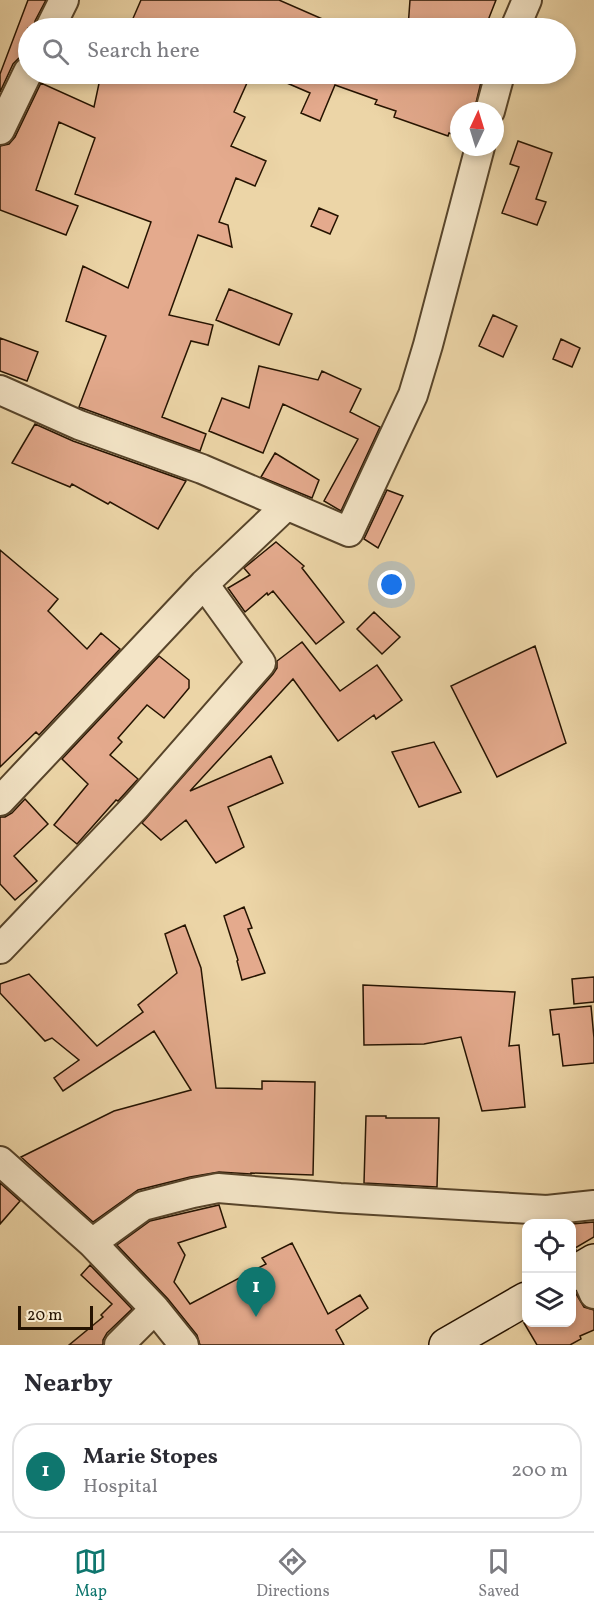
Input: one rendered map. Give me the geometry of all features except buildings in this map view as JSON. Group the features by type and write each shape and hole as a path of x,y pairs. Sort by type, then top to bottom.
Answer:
{"main road":[{"path":"446,1345 522,1301"}],"street":[{"path":"55,18 64,0"},
{"path":"519,18 527,0"},
{"path":"0,130 22,84"},
{"path":"493,102 498,84"},
{"path":"0,390 79,425 202,469 349,532 413,395 478,156"},
{"path":"0,801 204,584 286,506"},
{"path":"0,949 137,805 261,663 204,584"},
{"path":"0,1161 92,1243 154,1309 184,1345"},
{"path":"92,1243 143,1206 218,1188 340,1198 547,1210 594,1205"},
{"path":"119,1345 154,1309"}],"place":[{"name":"Marie Stopes","path":"256,1317"}]}
